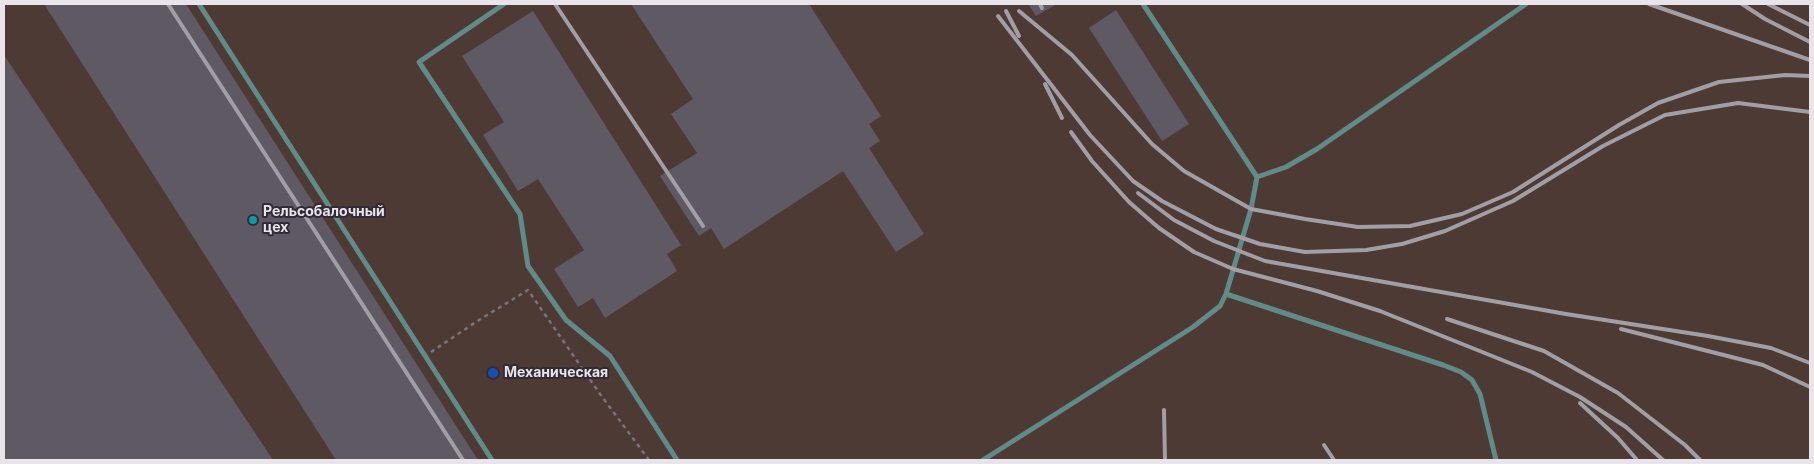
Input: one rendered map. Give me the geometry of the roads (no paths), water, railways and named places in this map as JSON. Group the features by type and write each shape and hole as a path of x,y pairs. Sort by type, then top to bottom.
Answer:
{"lane":[{"path":"199,4 492,460"},
{"path":"504,4 419,62 520,214 528,266 566,320 610,356 677,460"},
{"path":"983,460 1193,327 1220,306 1226,294 1251,209 1257,177 1143,4"},
{"path":"1257,177 1286,167 1317,149 1526,4"},
{"path":"1226,294 1443,364 1461,372 1472,380 1480,394 1496,460"}],"railway":[{"path":"168,4 463,460"},
{"path":"555,4 703,226"},
{"path":"1040,4 1042,8"},
{"path":"1649,4 1810,60"},
{"path":"1742,4 1765,19 1810,42"},
{"path":"1768,4 1810,25"},
{"path":"1006,11 1019,36"},
{"path":"1019,11 1072,55 1152,144 1184,171 1251,209 1358,227 1410,226 1462,214 1513,192 1619,125 1658,103 1719,82 1785,75 1810,76"},
{"path":"998,16 1090,135 1133,181 1162,201 1216,229 1260,244 1305,252 1366,250 1402,244 1445,231 1513,201 1603,146 1665,115 1738,103 1810,112"},
{"path":"1045,84 1062,118"},
{"path":"1071,132 1092,161 1129,202 1159,228 1194,252 1233,269 1317,291 1380,311 1532,372 1580,397 1626,427 1663,460"},
{"path":"1138,193 1174,220 1214,241 1265,261 1566,314 1708,336 1771,348 1810,363"},
{"path":"1447,319 1544,351 1618,393 1685,445 1700,460"},
{"path":"1621,329 1763,365 1810,387"},
{"path":"1580,403 1618,438 1637,460"},
{"path":"1164,410 1165,460"},
{"path":"1324,445 1334,460"}],"place":[{"name":"Рельсобалочный цех","path":"253,220"},
{"name":"Механическая","path":"493,373"}]}
